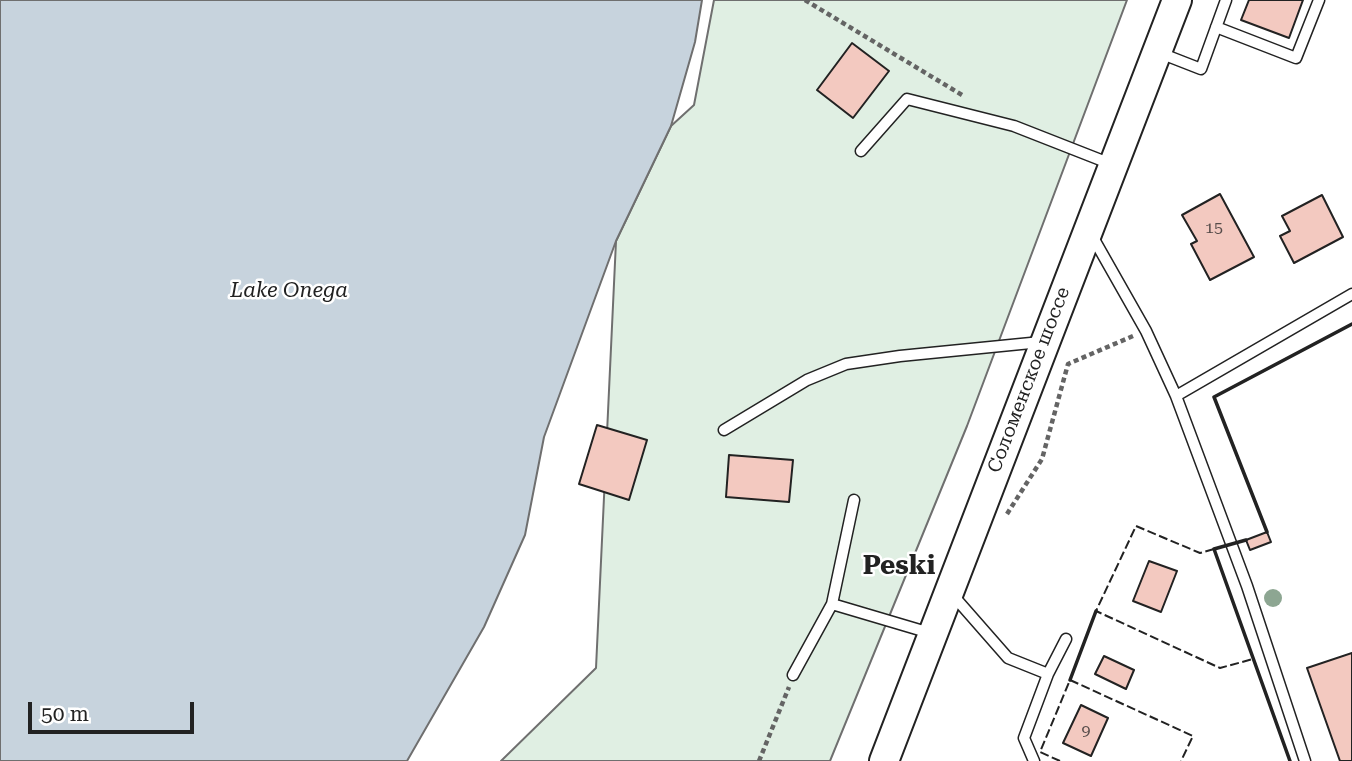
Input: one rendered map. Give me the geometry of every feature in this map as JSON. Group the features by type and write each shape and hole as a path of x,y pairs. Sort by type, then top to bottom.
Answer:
{"main road":[{"name":"Соломенское шоссе","path":"884,761 1177,0"}],"lane":[{"path":"1157,52 1201,69 1226,0"},
{"path":"1216,27 1296,58 1319,0"},
{"path":"861,151 906,99 1014,126 1115,165"},
{"path":"1088,229 1146,331 1176,396 1247,586 1305,761"},
{"path":"1176,396 1352,295"},
{"path":"724,430 807,380 846,365 900,356 1045,342"},
{"path":"793,675 832,604 854,500"},
{"path":"949,590 1008,658 1048,674"},
{"path":"832,604 934,635"},
{"path":"1034,761 1024,738 1048,674 1066,639"}],"path":[{"path":"805,0 971,100"},
{"path":"976,517 999,526 1042,459 1068,364 1146,331"},
{"path":"760,761 793,675"}],"green space":[{"path":"714,0 1127,0 967,426 830,761 501,761 596,668 616,241 671,126 694,105"}],"water":[{"name":"Lake Onega","path":"0,0 702,0 695,42 671,126 616,241 544,437 525,535 484,627 407,761 0,761"}],"building":[{"path":"1249,0 1303,0 1289,38 1241,20"},
{"path":"852,43 889,71 853,118 817,90"},
{"path":"1220,194 1254,257 1210,280 1191,244 1197,241 1182,215"},
{"path":"1322,195 1343,237 1294,263 1280,236 1290,231 1282,216"},
{"path":"597,425 647,440 629,500 579,484"},
{"path":"729,455 793,460 789,502 726,497"},
{"path":"1267,532 1271,542 1250,550 1246,540"},
{"path":"1149,561 1177,571 1161,612 1133,601"},
{"path":"1352,653 1352,761 1340,761 1307,668"},
{"path":"1104,656 1134,670 1126,689 1095,674"},
{"path":"1081,705 1108,718 1091,756 1063,743"}],"fence":[{"path":"1214,549 1200,553 1136,526 1096,611 1220,668 1253,659"},
{"path":"1060,761 1040,752 1070,680 1193,736 1181,761"}],"wall":[{"path":"1267,532 1214,397 1352,324"},
{"path":"1246,540 1214,549 1290,761"},
{"path":"1070,680 1096,611"}],"district":[{"name":"Peski","path":"899,566"}]}
